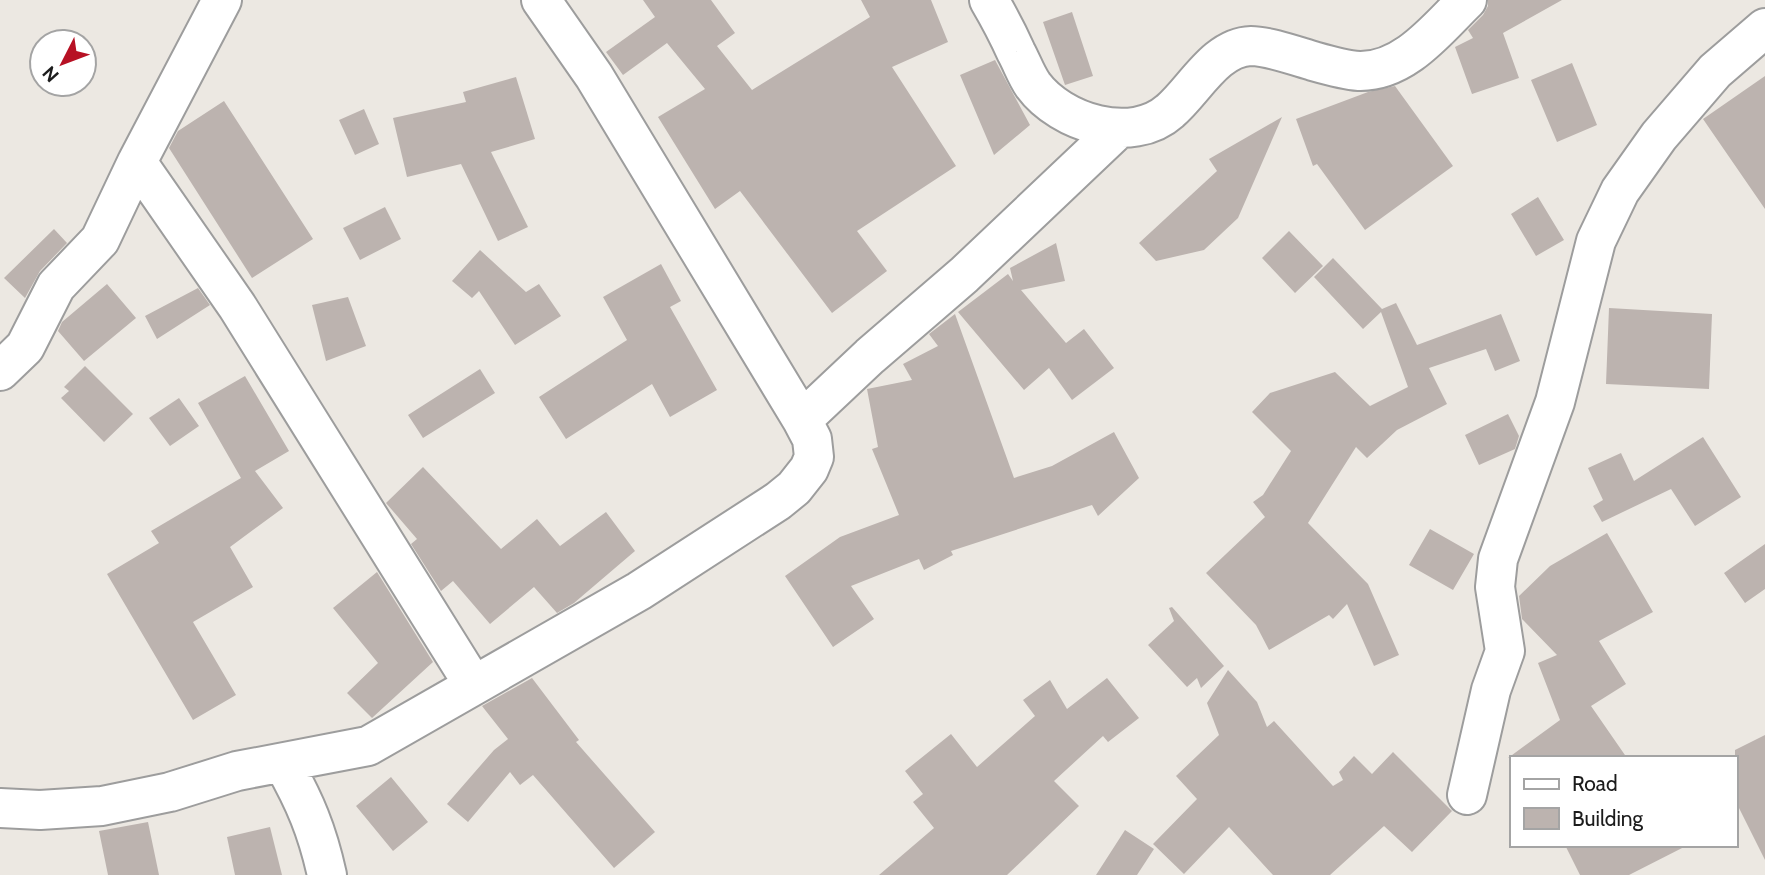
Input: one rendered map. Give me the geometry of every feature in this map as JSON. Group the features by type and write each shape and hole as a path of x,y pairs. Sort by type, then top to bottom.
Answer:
{"street":[{"path":"0,371 25,347 56,286 100,240 137,162 222,0"},
{"path":"0,808 51,810 102,806 170,792 237,771 368,746 639,591 778,501 794,488 809,469 814,457 814,447 802,420 608,99 541,0"},
{"path":"989,0 1032,83 1044,98 1088,123 1116,130 1143,125 1168,114 1213,64 1236,50 1251,46 1360,71 1386,67 1414,51 1467,0"},
{"path":"1467,796 1491,690 1505,651 1495,587 1498,559 1555,402 1596,241 1620,191 1659,136 1715,71 1765,28"},
{"path":"802,420 870,356 964,275 1116,130"},
{"path":"137,162 237,306 473,684"},
{"path":"283,763 307,805 327,875"}],"building":[{"path":"643,0 711,0 735,33 717,46 752,90 870,17 861,0 931,0 948,42 892,67 956,166 857,231 887,271 832,313 740,191 715,209 658,117 705,89 667,43 623,75 606,52 655,17"},
{"path":"1488,0 1562,0 1503,33 1519,78 1472,94 1455,47 1473,38 1468,30 1483,15"},
{"path":"1072,12 1093,76 1065,85 1043,22"},
{"path":"995,60 1030,125 994,155 960,75"},
{"path":"1572,63 1597,125 1557,142 1531,80"},
{"path":"1765,76 1765,209 1703,119"},
{"path":"516,77 535,139 491,152 528,227 498,241 461,164 407,177 393,118 466,102 463,92"},
{"path":"1395,86 1453,166 1365,230 1317,164 1313,166 1296,119 1368,92"},
{"path":"224,101 313,239 252,278 169,148 178,131"},
{"path":"364,109 379,144 355,155 339,120"},
{"path":"1282,117 1238,218 1204,250 1156,261 1139,243 1217,171 1209,159"},
{"path":"1538,197 1564,240 1536,256 1511,214"},
{"path":"385,207 401,239 360,260 343,228"},
{"path":"54,229 67,243 40,271 25,298 4,278"},
{"path":"1289,231 1323,266 1295,293 1262,258"},
{"path":"1056,243 1065,281 1021,290 1066,343 1084,329 1114,368 1072,400 1049,368 1024,390 958,312 1008,274 1013,281 1010,268"},
{"path":"480,250 526,292 539,284 561,316 515,345 479,291 472,298 452,281"},
{"path":"1333,258 1382,309 1396,303 1417,345 1501,314 1520,361 1495,371 1486,349 1429,368 1447,404 1397,430 1367,458 1356,447 1308,523 1368,584 1399,655 1374,666 1347,604 1333,619 1329,615 1269,650 1256,625 1206,573 1265,517 1253,502 1263,495 1291,451 1252,412 1270,393 1335,372 1370,406 1408,387 1381,312 1363,329 1314,277"},
{"path":"661,264 681,301 670,307 717,390 670,417 652,384 566,439 539,397 627,340 603,297"},
{"path":"107,284 136,318 84,361 58,331 62,322"},
{"path":"198,288 210,305 157,339 145,316"},
{"path":"348,297 366,346 326,361 312,305"},
{"path":"1609,308 1712,314 1709,389 1606,384"},
{"path":"955,314 1014,478 1052,466 1114,432 1139,478 1098,516 1092,505 951,551 953,555 924,570 919,559 851,586 874,619 833,647 785,576 840,537 899,515 872,449 878,447 867,389 912,380 903,364 938,346 929,334"},
{"path":"85,366 133,414 104,442 61,398 69,391 64,387"},
{"path":"480,369 495,393 423,438 408,415"},
{"path":"245,376 289,451 255,471 283,508 230,547 253,587 193,622 236,695 193,720 107,574 159,543 151,531 241,478 198,403"},
{"path":"179,398 199,426 170,446 149,418"},
{"path":"1508,414 1519,436 1515,449 1479,465 1465,435"},
{"path":"1703,437 1741,497 1695,526 1671,489 1602,522 1593,506 1603,500 1588,468 1621,453 1634,481"},
{"path":"423,467 501,549 537,519 560,546 606,512 635,551 574,603 557,613 534,587 490,624 453,581 441,591 411,544 417,539 386,503"},
{"path":"1430,529 1474,554 1453,590 1409,565"},
{"path":"1607,533 1653,612 1599,641 1626,684 1591,706 1626,756 1511,756 1560,720 1538,663 1557,655 1522,619 1519,596 1550,566"},
{"path":"1765,544 1765,589 1745,603 1724,573"},
{"path":"377,572 433,662 372,718 347,693 378,663 333,608"},
{"path":"1172,607 1224,666 1201,688 1197,678 1187,687 1148,645 1174,621 1169,608"},
{"path":"1228,670 1257,702 1267,727 1274,721 1333,786 1343,780 1339,772 1354,756 1372,774 1393,752 1452,811 1412,852 1384,826 1330,875 1273,875 1229,827 1184,874 1153,844 1197,799 1176,776 1219,735 1207,703"},
{"path":"532,678 579,740 576,742 655,832 614,868 533,775 520,785 510,772 468,822 447,804 494,750 508,739 482,706"},
{"path":"1107,678 1139,718 1108,742 1103,736 1054,781 1079,806 1007,875 879,875 934,828 913,802 923,794 905,771 951,734 977,767 1035,716 1023,700 1050,680 1067,709"},
{"path":"1765,735 1765,860 1737,804 1735,750"},
{"path":"391,777 428,822 393,851 356,806"},
{"path":"148,822 159,875 108,875 99,831"},
{"path":"270,827 282,875 235,875 227,837"},
{"path":"1125,830 1154,849 1137,875 1096,875"},
{"path":"1566,847 1684,847 1629,875 1580,875"}]}
